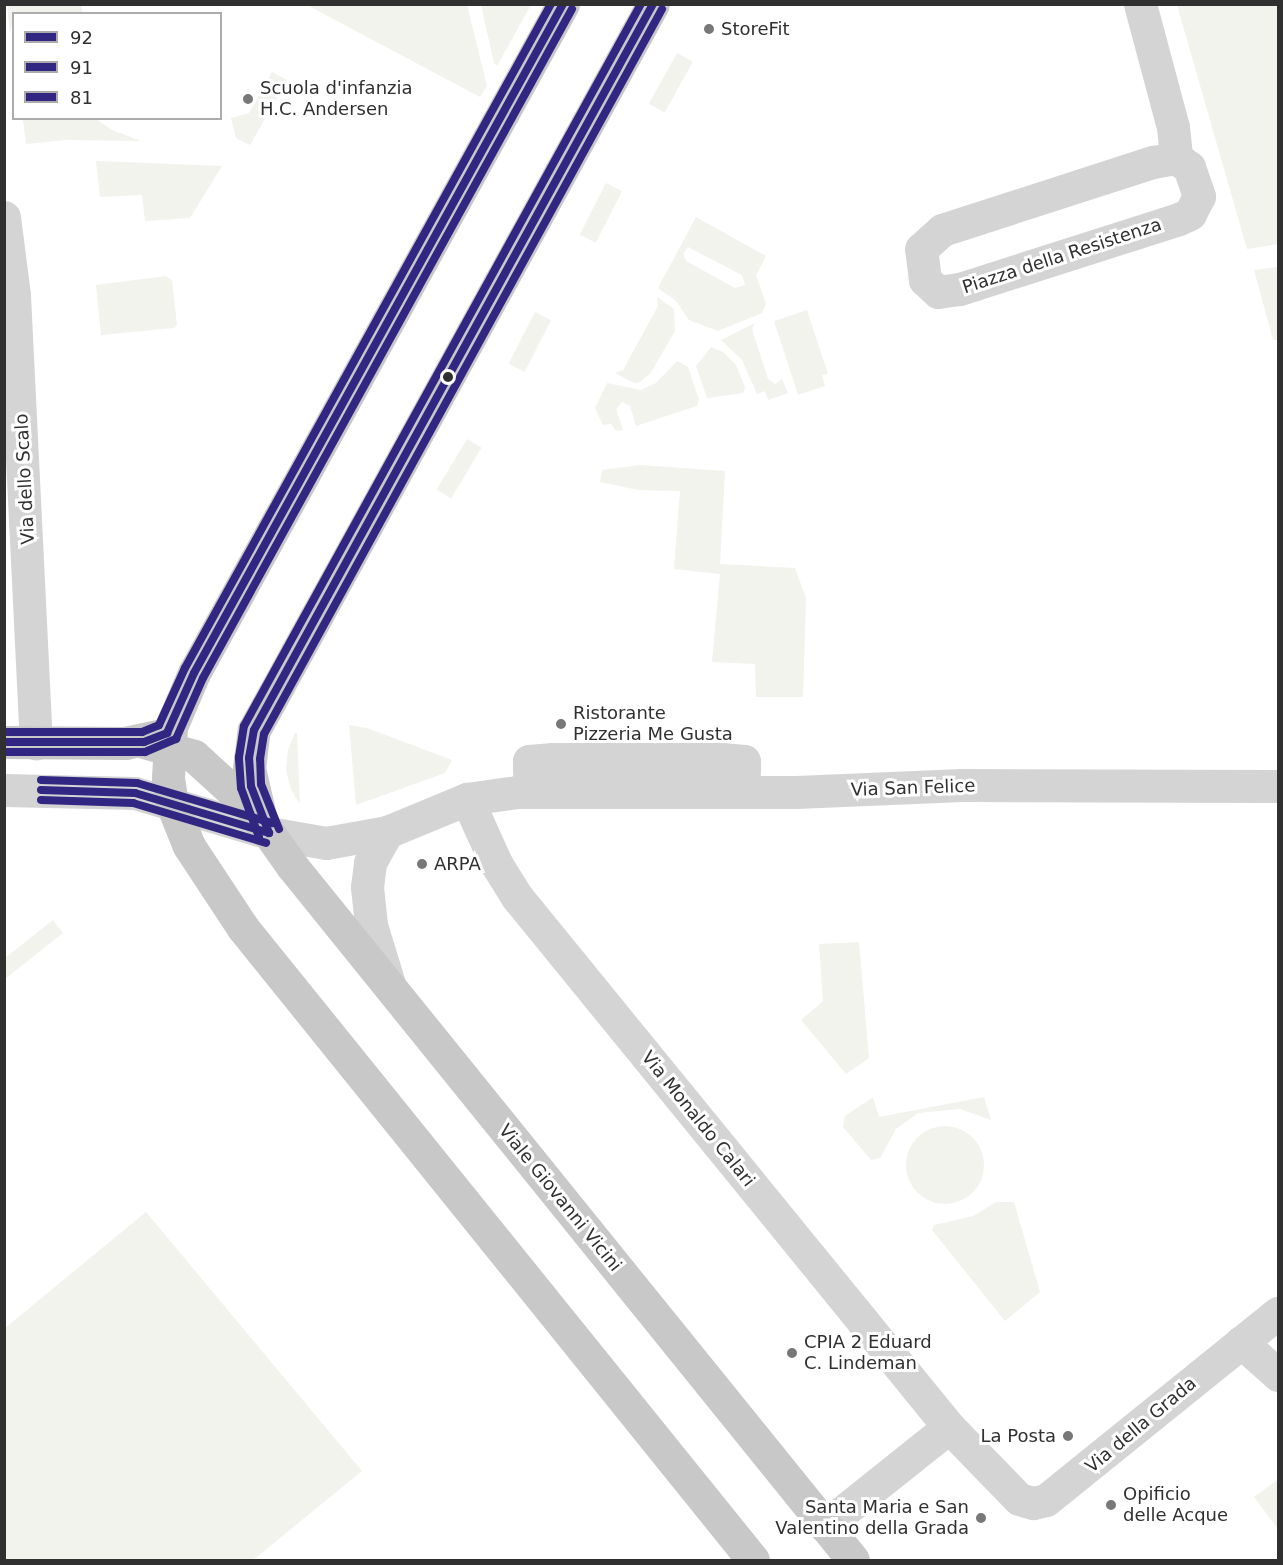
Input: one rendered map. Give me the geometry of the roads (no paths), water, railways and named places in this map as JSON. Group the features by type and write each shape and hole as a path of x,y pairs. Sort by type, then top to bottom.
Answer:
{"main road":[{"path":"563,4 194,673 161,738 172,804 198,863 251,937 753,1560"},
{"path":"269,833 254,801 249,768 254,730 654,4"},
{"path":"4,742 36,743 161,738 194,756 215,771 269,833"},
{"name":"Viale Giovanni Vicini","path":"269,833 390,987 853,1560"}],"street":[{"path":"1140,4 1173,127 1176,158"},
{"name":"Piazza della Resistenza","path":"1176,158 1189,167 1197,186 1197,205 1190,214 959,289 938,292 925,280 921,249 942,230 1153,162 1176,158"},
{"name":"Via dello Scalo","path":"4,217 14,295 36,743"},
{"path":"722,759 744,761 744,771 553,773 529,771 529,761 722,759"},
{"name":"Via San Felice","path":"4,790 112,790 172,804 269,833 326,843 387,832 467,799 548,791 796,792 974,785 1278,786"},
{"name":"Via Monaldo Calari","path":"467,799 513,892 949,1427 1011,1493 1026,1502 1038,1503"},
{"path":"387,832 370,863 367,887 371,925 390,987"},
{"name":"Via della Grada","path":"1038,1503 1059,1494 1278,1313"},
{"path":"1241,1342 1278,1375"},
{"path":"825,1526 949,1427"}],"place":[{"name":"StoreFit","path":"709,29"},
{"name":"Scuola d'infanzia H.C. Andersen","path":"248,99"},
{"name":"Ristorante Pizzeria Me Gusta","path":"561,724"},
{"name":"ARPA","path":"422,864"},
{"name":"CPIA 2 Eduard C. Lindeman","path":"792,1353"},
{"name":"La Posta","path":"1068,1436"},
{"name":"Opificio delle Acque","path":"1111,1505"},
{"name":"Santa Maria e San Valentino della Grada","path":"981,1518"}]}
